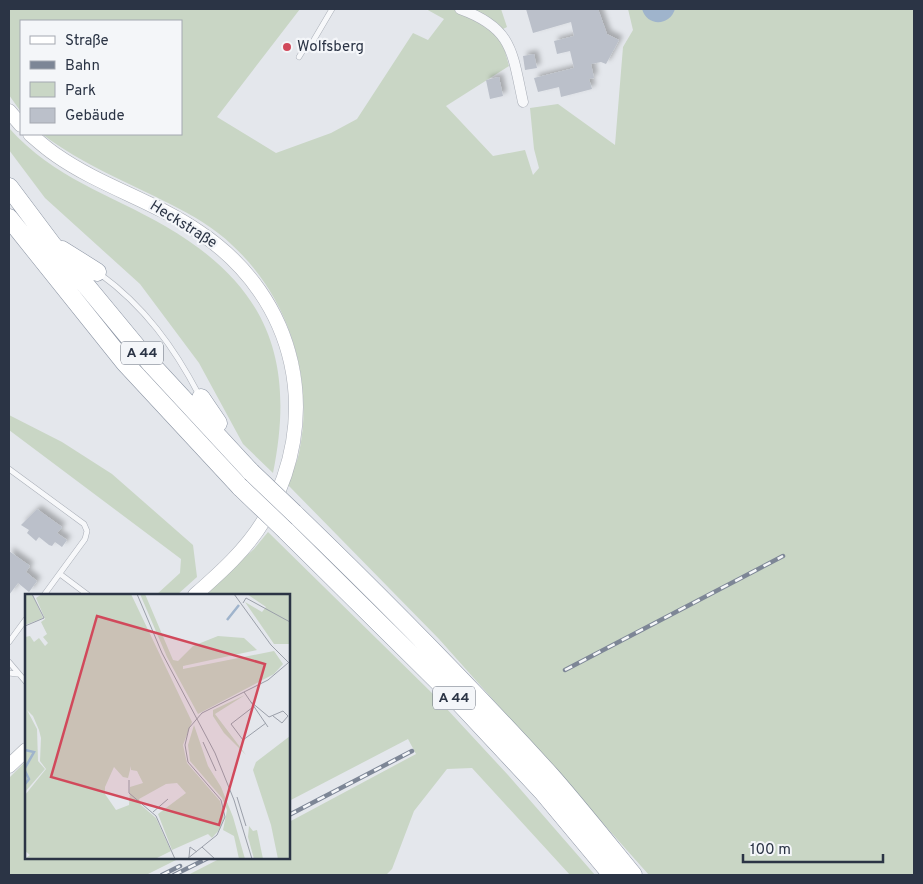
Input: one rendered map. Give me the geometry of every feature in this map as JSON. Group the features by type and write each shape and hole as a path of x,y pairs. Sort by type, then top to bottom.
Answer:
{"highway":[{"name":"A 44","path":"9,187 51,243 151,364 251,472 387,603 472,692 552,778 633,875"},
{"name":"A 44","path":"9,218 125,364 241,488 458,702 542,791 612,875"},
{"path":"51,243 97,272"},
{"path":"201,398 238,458"}],"main road":[{"path":"9,111 20,124"},
{"name":"Heckstraße","path":"31,135 56,155 170,214 228,253 250,278 267,302 291,357 296,393 296,417 293,451 287,472 274,502 248,542 196,594"},
{"path":"9,766 25,751"}],"street":[{"path":"460,9 492,24 503,35 510,47 522,102"}],"lane":[{"path":"299,57 306,47 312,43 332,9"},
{"path":"97,272 135,303 163,334 184,365 201,398"},
{"path":"9,469 84,524 87,531 85,539 45,594"},
{"path":"60,574 87,594"},
{"path":"9,642 25,621"},
{"path":"9,662 17,674 25,681"},
{"path":"9,673 17,674"}],"green space":[{"path":"9,9 300,9 217,117 276,153 331,133 357,119 413,33 428,40 444,19 426,9 501,9 507,27 495,33 503,44 509,66 446,106 493,156 525,150 533,175 539,168 534,149 530,108 558,104 615,145 623,47 633,30 628,9 914,9 914,875 649,875 439,639 288,485 298,457 303,425 303,396 300,368 282,313 268,288 252,266 226,239 204,223 180,209 89,164 43,135 182,135 182,20 20,20 20,111 9,95"},
{"path":"9,128 27,146 64,173 144,214 200,249 228,273 250,300 266,329 276,360 280,395 279,432 273,473 243,444 199,363 140,284 45,198 9,150"},
{"path":"9,415 62,442 112,474 193,545 197,577 178,594 157,594 180,573 181,559 9,430"},
{"path":"268,532 433,694 508,775 595,875 570,875 472,768 447,769 414,811 392,869 386,875 188,875 219,859 290,859 290,821 416,754 408,739 290,800 290,594 204,594 254,549"},
{"path":"25,762 25,859 178,859 146,875 9,875 9,778"}],"water":[{"path":"642,9 675,9 668,19 659,22 649,19"}],"building":[{"path":"526,9 598,9 607,34 619,40 606,64 601,62 591,64 594,78 589,79 592,89 561,97 559,87 538,92 534,78 574,68 570,51 557,54 554,41 574,36 571,22 533,33"},
{"path":"534,54 537,68 525,70 523,56"},
{"path":"499,77 503,96 490,99 486,80"},
{"path":"37,509 62,527 57,533 67,540 62,547 55,542 52,546 49,545 39,537 36,541 27,533 29,530 21,525"},
{"path":"9,551 30,566 26,572 37,581 29,592 18,583 9,595"}],"railway":[{"path":"565,670 783,556"},
{"path":"290,814 412,751"},
{"path":"174,875 206,859"},
{"path":"162,875 180,866"}],"place":[{"name":"Wolfsberg","path":"287,47"}]}
